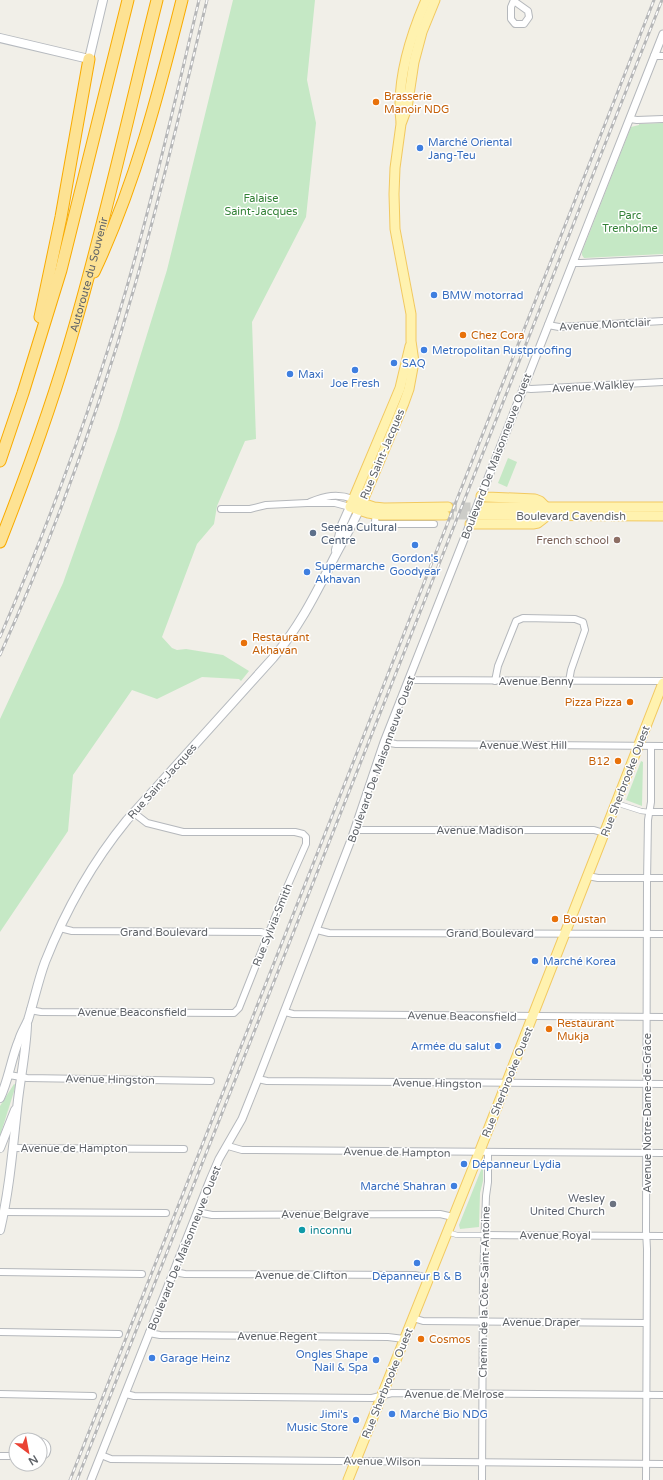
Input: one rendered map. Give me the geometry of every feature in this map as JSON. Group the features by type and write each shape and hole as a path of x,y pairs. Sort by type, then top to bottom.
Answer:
{"highway":[{"path":"0,461 62,270 128,0"},
{"name":"Autoroute du Souvenir","path":"0,542 41,433 66,357 83,296 157,0"},
{"path":"83,296 109,240 136,167 156,101 182,0"},
{"path":"23,394 61,217 89,59"}],"main road":[{"path":"0,38 89,59 103,0"},
{"name":"Rue Saint-Jacques","path":"18,1102 27,1044 30,1010 45,963 76,894 90,870 109,843 283,645 310,606 351,528 356,505 409,389 414,362 411,341 411,314 398,250 394,214 395,175 401,124 399,108 405,62 414,31 426,0"},
{"name":"Rue Saint-Jacques","path":"401,124 407,108 413,69 420,42 435,0"},
{"path":"470,524 533,524 538,523 547,511 540,500 535,499 487,497 480,505"},
{"path":"356,505 384,508 446,511 376,514 356,505"},
{"name":"Boulevard Cavendish","path":"480,505 547,511 663,516"},
{"name":"Boulevard Cavendish","path":"547,511 663,507"},
{"name":"Rue Sherbrooke Ouest","path":"348,1480 453,1217 483,1153 506,1083 663,682"},
{"name":"Rue Saint-Jacques","path":"0,1098 18,1042 28,1020"},
{"path":"0,1230 4,1212 18,1102"},
{"path":"0,1148 18,1102"}],"street":[{"name":"Boulevard De Maisonneuve Ouest","path":"91,1480 216,1164 228,1146 242,1119 285,1012 355,830 384,742 470,524 480,505 523,388 663,34"},
{"path":"654,56 663,56"},
{"path":"630,119 663,119"},
{"path":"573,262 581,263 663,259"},
{"name":"Avenue Montclair","path":"548,325 559,327 663,322"},
{"name":"Avenue Walkley","path":"523,388 531,390 663,382"},
{"path":"221,509 250,509 266,505 307,503 331,495 342,496 356,505"},
{"path":"376,514 375,521 377,524 434,524"},
{"path":"495,680 498,666 516,621 523,618 575,619 583,622 585,630 570,670 569,681"},
{"name":"Avenue Benny","path":"409,679 663,682"},
{"name":"Avenue West Hill","path":"384,742 396,744 663,746"},
{"name":"Avenue Notre-Dame-de-Grâce","path":"646,1480 646,1323 648,1249 646,1236 647,878 651,746"},
{"path":"616,803 640,812 663,812"},
{"name":"Rue Sylvia-Smith","path":"134,813 147,823 183,832 295,832 301,833 305,836 306,844 239,1008 234,1012"},
{"name":"Avenue Madison","path":"355,830 594,830 604,833"},
{"path":"588,876 598,878 663,878"},
{"name":"Grand Boulevard","path":"60,928 72,931 261,932 268,934"},
{"name":"Grand Boulevard","path":"317,930 327,933 663,934"},
{"name":"Avenue Beaconsfield","path":"30,1010 41,1012 234,1012"},
{"name":"Avenue Beaconsfield","path":"285,1012 293,1014 663,1017"},
{"name":"Avenue Hingston","path":"8,1075 21,1078 211,1081"},
{"name":"Avenue Hingston","path":"258,1079 267,1081 663,1084"},
{"name":"Avenue de Hampton","path":"228,1146 242,1150 483,1153 663,1153"},
{"name":"Avenue de Hampton","path":"12,1148 184,1149"},
{"name":"Chemin de la Côte-Saint-Antoine","path":"482,1480 485,1235 483,1153"},
{"path":"4,1212 166,1213"},
{"name":"Avenue Belgrave","path":"197,1212 212,1215 440,1214 453,1217"},
{"name":"Avenue Royal","path":"447,1232 457,1234 485,1235 663,1236"},
{"path":"0,1272 142,1274"},
{"name":"Avenue de Clifton","path":"174,1272 192,1274 415,1275 429,1278"},
{"name":"Avenue Draper","path":"413,1318 423,1321 646,1323"},
{"path":"0,1332 119,1334"},
{"name":"Avenue Regent","path":"150,1333 160,1335 388,1337 404,1339"},
{"name":"Avenue de Melrose","path":"126,1394 134,1396 350,1398 372,1398 392,1393 663,1395"},
{"path":"0,1394 93,1396"},
{"name":"Avenue Wilson","path":"101,1455 112,1458 663,1464"}],"green space":[{"name":"Falaise Saint-Jacques","path":"233,0 315,0 307,80 316,123 306,217 252,322 256,439 245,441 217,506 214,524 197,544 162,637 172,648 177,650 186,649 223,655 249,671 241,681 239,679 202,677 157,699 132,690 73,775 68,831 0,932 0,719 63,583 118,428 167,270"},
{"name":"Parc Trenholme","path":"663,123 663,254 584,258 582,252 631,127 639,124"},
{"path":"508,458 517,462 507,487 498,483"},
{"path":"641,761 643,762 642,806 626,800"},
{"path":"14,1084 16,1085 0,1136 0,1106"},
{"path":"483,1165 479,1227 460,1229 459,1225"}],"tunnel":[{"path":"448,507 481,507"},
{"path":"445,515 478,515"}],"railway":[{"path":"0,637 58,495 108,349 145,220 199,0"},
{"path":"0,655 57,518 91,426 121,332 154,214 207,0"},
{"path":"70,1480 654,0"},
{"path":"77,1480 662,0"}],"place":[{"name":"Brasserie Manoir NDG","path":"376,102"},
{"name":"Marché Oriental Jang-Teu","path":"420,148"},
{"name":"BMW motorrad","path":"434,295"},
{"name":"Chez Cora","path":"463,335"},
{"name":"Metropolitan Rustproofing","path":"424,350"},
{"name":"SAQ","path":"394,363"},
{"name":"Joe Fresh","path":"355,370"},
{"name":"Maxi","path":"290,374"},
{"name":"Seena Cultural Centre","path":"313,533"},
{"name":"French school","path":"617,540"},
{"name":"Gordon's Goodyear","path":"415,545"},
{"name":"Supermarche Akhavan","path":"307,572"},
{"name":"Restaurant Akhavan","path":"244,643"},
{"name":"Pizza Pizza","path":"630,702"},
{"name":"B12","path":"618,761"},
{"name":"Boustan","path":"555,919"},
{"name":"Marché Korea","path":"535,961"},
{"name":"Restaurant Mukja","path":"549,1029"},
{"name":"Armée du salut","path":"498,1046"},
{"name":"Dépanneur Lydia","path":"464,1164"},
{"name":"Marché Shahran","path":"454,1186"},
{"name":"Wesley United Church","path":"613,1204"},
{"name":"inconnu","path":"302,1230"},
{"name":"Dépanneur B & B","path":"417,1263"},
{"name":"Cosmos","path":"421,1339"},
{"name":"Garage Heinz","path":"152,1358"},
{"name":"Ongles Shape Nail & Spa","path":"376,1360"},
{"name":"Marché Bio NDG","path":"392,1414"},
{"name":"Jimi's Music Store","path":"356,1420"}]}
